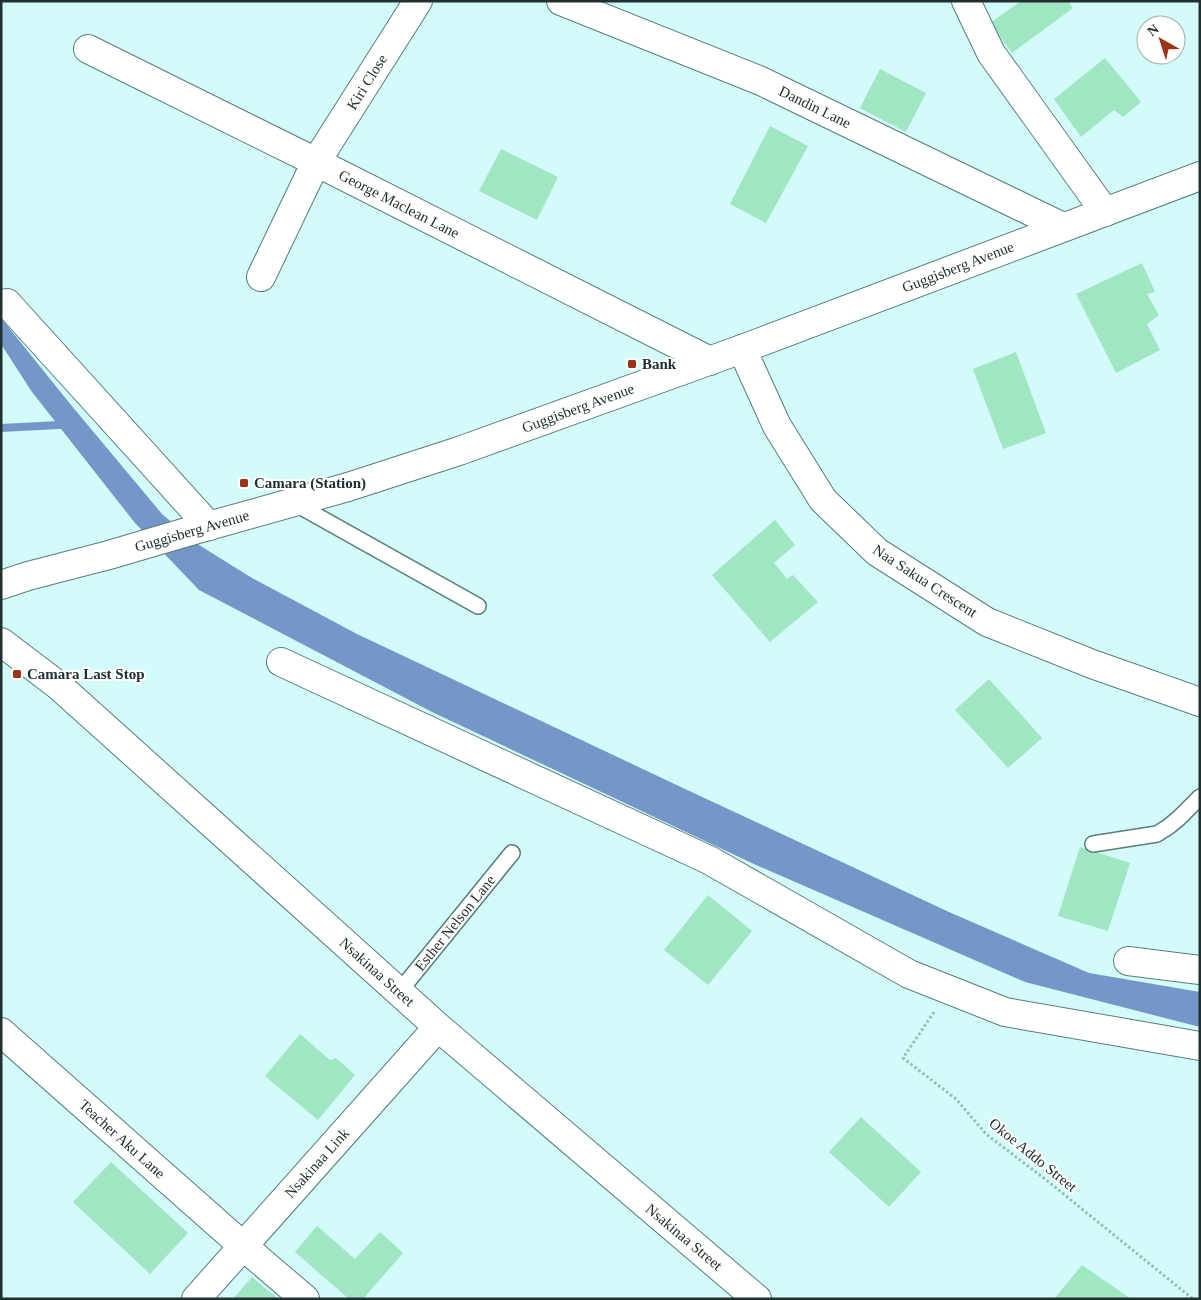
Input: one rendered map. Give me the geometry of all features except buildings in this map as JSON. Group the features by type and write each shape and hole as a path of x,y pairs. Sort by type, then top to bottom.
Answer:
{"street":[{"name":"Kiri Close","path":"261,277 316,162 418,1"},
{"name":"Dandin Lane","path":"561,1 761,81 1063,228"},
{"path":"966,1 990,53 1105,212"},
{"name":"George Maclean Lane","path":"88,49 710,361"},
{"name":"Guggisberg Avenue","path":"1,585 348,487 459,451 710,361 1200,176"},
{"path":"7,303 198,529"},
{"name":"Naa Sakua Crescent","path":"742,349 777,426 823,500 877,552 987,622 1092,664 1200,702"},
{"name":"Nsakinaa Street","path":"1,642 59,686 438,1027 757,1299"},
{"path":"282,662 709,860 909,974 1005,1012 1200,1046"},
{"path":"1128,961 1200,970"},
{"name":"Nsakinaa Link","path":"196,1299 438,1027"},
{"name":"Teacher Aku Lane","path":"1,1032 304,1299"}],"lane":[{"path":"293,502 478,606"},
{"path":"1093,844 1157,834 1173,823 1200,797"},
{"name":"Esther Nelson Lane","path":"399,992 512,853"}],"path":[{"name":"Okoe Addo Street","path":"949,990 902,1058 956,1098 986,1134 1045,1179 1193,1299"}],"water":[{"path":"1,318 162,514 199,545 252,578 357,634 949,912 1089,973 1200,992 1200,1027 1025,982 756,865 432,712 199,590 135,523 32,392 1,344"}],"waterway":[{"path":"1,428 59,425"}],"place":[{"name":"Bank","path":"632,364"},
{"name":"Camara (Station)","path":"244,483"},
{"name":"Camara Last Stop","path":"17,674"}]}
